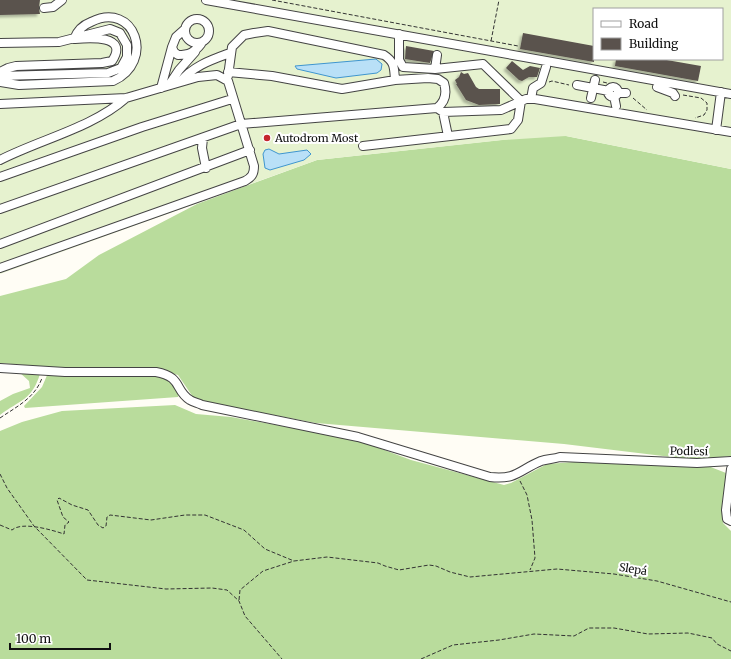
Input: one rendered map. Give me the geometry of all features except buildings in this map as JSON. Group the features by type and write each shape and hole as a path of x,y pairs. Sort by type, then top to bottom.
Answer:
{"street":[{"path":"44,8 54,6 62,0"},
{"path":"206,0 731,94"},
{"path":"0,82 19,85 113,81 123,77 135,60 137,46 135,35 128,24 118,19 108,17 93,20 81,28 74,39"},
{"path":"194,20 202,20 206,22 210,30 208,38 201,44 165,86 172,46 176,37 194,20"},
{"path":"185,28 186,36 190,42 201,44"},
{"path":"0,44 59,42 74,39 100,30 110,29 120,33 127,45 127,57 121,68 108,73 0,76"},
{"path":"0,268 245,181 251,177 254,173 250,150 232,99 228,81 230,53 232,47 244,35 268,31 374,52 395,60 403,67 436,69 483,64 521,101"},
{"path":"395,80 395,60 399,34"},
{"path":"0,72 16,66 102,63 112,61 116,56 114,43 109,40 99,38 74,39"},
{"path":"172,46 174,52 178,55 195,51"},
{"path":"180,82 188,73 197,67 230,53"},
{"path":"436,69 438,55"},
{"path":"531,99 533,88 541,83 546,67"},
{"path":"228,72 272,76 342,89 395,80 428,78 441,80 444,84 446,92 440,110 448,136"},
{"path":"0,104 126,98 198,77 217,75 228,81"},
{"path":"577,85 594,84 617,92"},
{"path":"592,98 594,84"},
{"path":"658,87 679,95"},
{"path":"606,104 617,92"},
{"path":"616,106 617,92"},
{"path":"716,130 722,92"},
{"path":"0,160 22,149 104,115 126,98"},
{"path":"0,177 142,127 232,99"},
{"path":"0,209 241,124 440,110 501,110 521,101 531,99 731,132"},
{"path":"363,146 511,129 518,120 521,101"},
{"path":"203,138 202,148 206,168"},
{"path":"0,244 206,168 250,150"},
{"path":"0,368 65,372 149,372 168,374 176,380 189,400 202,405 358,437 490,477 505,479 516,475"},
{"name":"Podlesí","path":"516,475 541,461 560,457 697,463 731,461"},
{"path":"731,469 726,510 727,519 731,521"}],"path":[{"path":"272,0 518,46"},
{"path":"491,41 499,0"},
{"path":"602,85 605,82 607,72"},
{"path":"617,92 632,97 649,111"},
{"path":"679,95 701,98 707,103 707,110 704,115 692,118"},
{"path":"0,418 19,407 39,387 44,370"},
{"path":"0,474 7,488 34,526 86,580 166,589 212,588 227,590 239,601 245,616 282,659"},
{"path":"516,475 527,495 532,520 535,558 530,571"},
{"path":"0,524 12,530 20,526 34,526 64,534 65,525 68,522 60,511 57,500 59,498 72,505 84,507 93,516 98,525 103,528 106,526 107,517 110,515 151,520 185,515 205,515 244,530 266,549 294,561"},
{"name":"Slepá","path":"239,601 240,590 263,572 294,561 327,557 378,562 385,566 399,570 429,564 470,577 557,569 614,574 657,581 731,602"},
{"path":"421,659 453,645 499,640 534,634 574,636 589,628 614,628 648,634 688,633 712,638 718,644 731,651"}],"green space":[{"name":"Autodrom Most","path":"0,0 731,0 731,169 566,136 503,140 317,160 0,274"},
{"path":"538,136 566,136 731,169 731,456 696,460 564,444 316,423 195,400 178,375 156,369 48,367 0,363 0,296 66,279 99,255 197,204 317,160"},
{"path":"19,372 40,374 37,383 29,394 0,415 0,401 13,394 30,388 29,381"},
{"path":"48,373 158,374 167,378 180,392 178,397 25,408 24,406 42,387"},
{"path":"175,405 196,414 231,417 355,439 411,460 504,485 511,483 547,464 574,462 708,466 726,473 723,523 731,531 731,659 0,659 0,431 22,422 62,411"}],"water":[{"path":"376,59 382,64 381,70 377,73 336,78 297,69 295,66"},
{"path":"269,149 279,154 307,150 311,154 304,160 270,170 265,168 263,154 265,150"}],"place":[{"name":"Autodrom Most","path":"267,138"}]}
